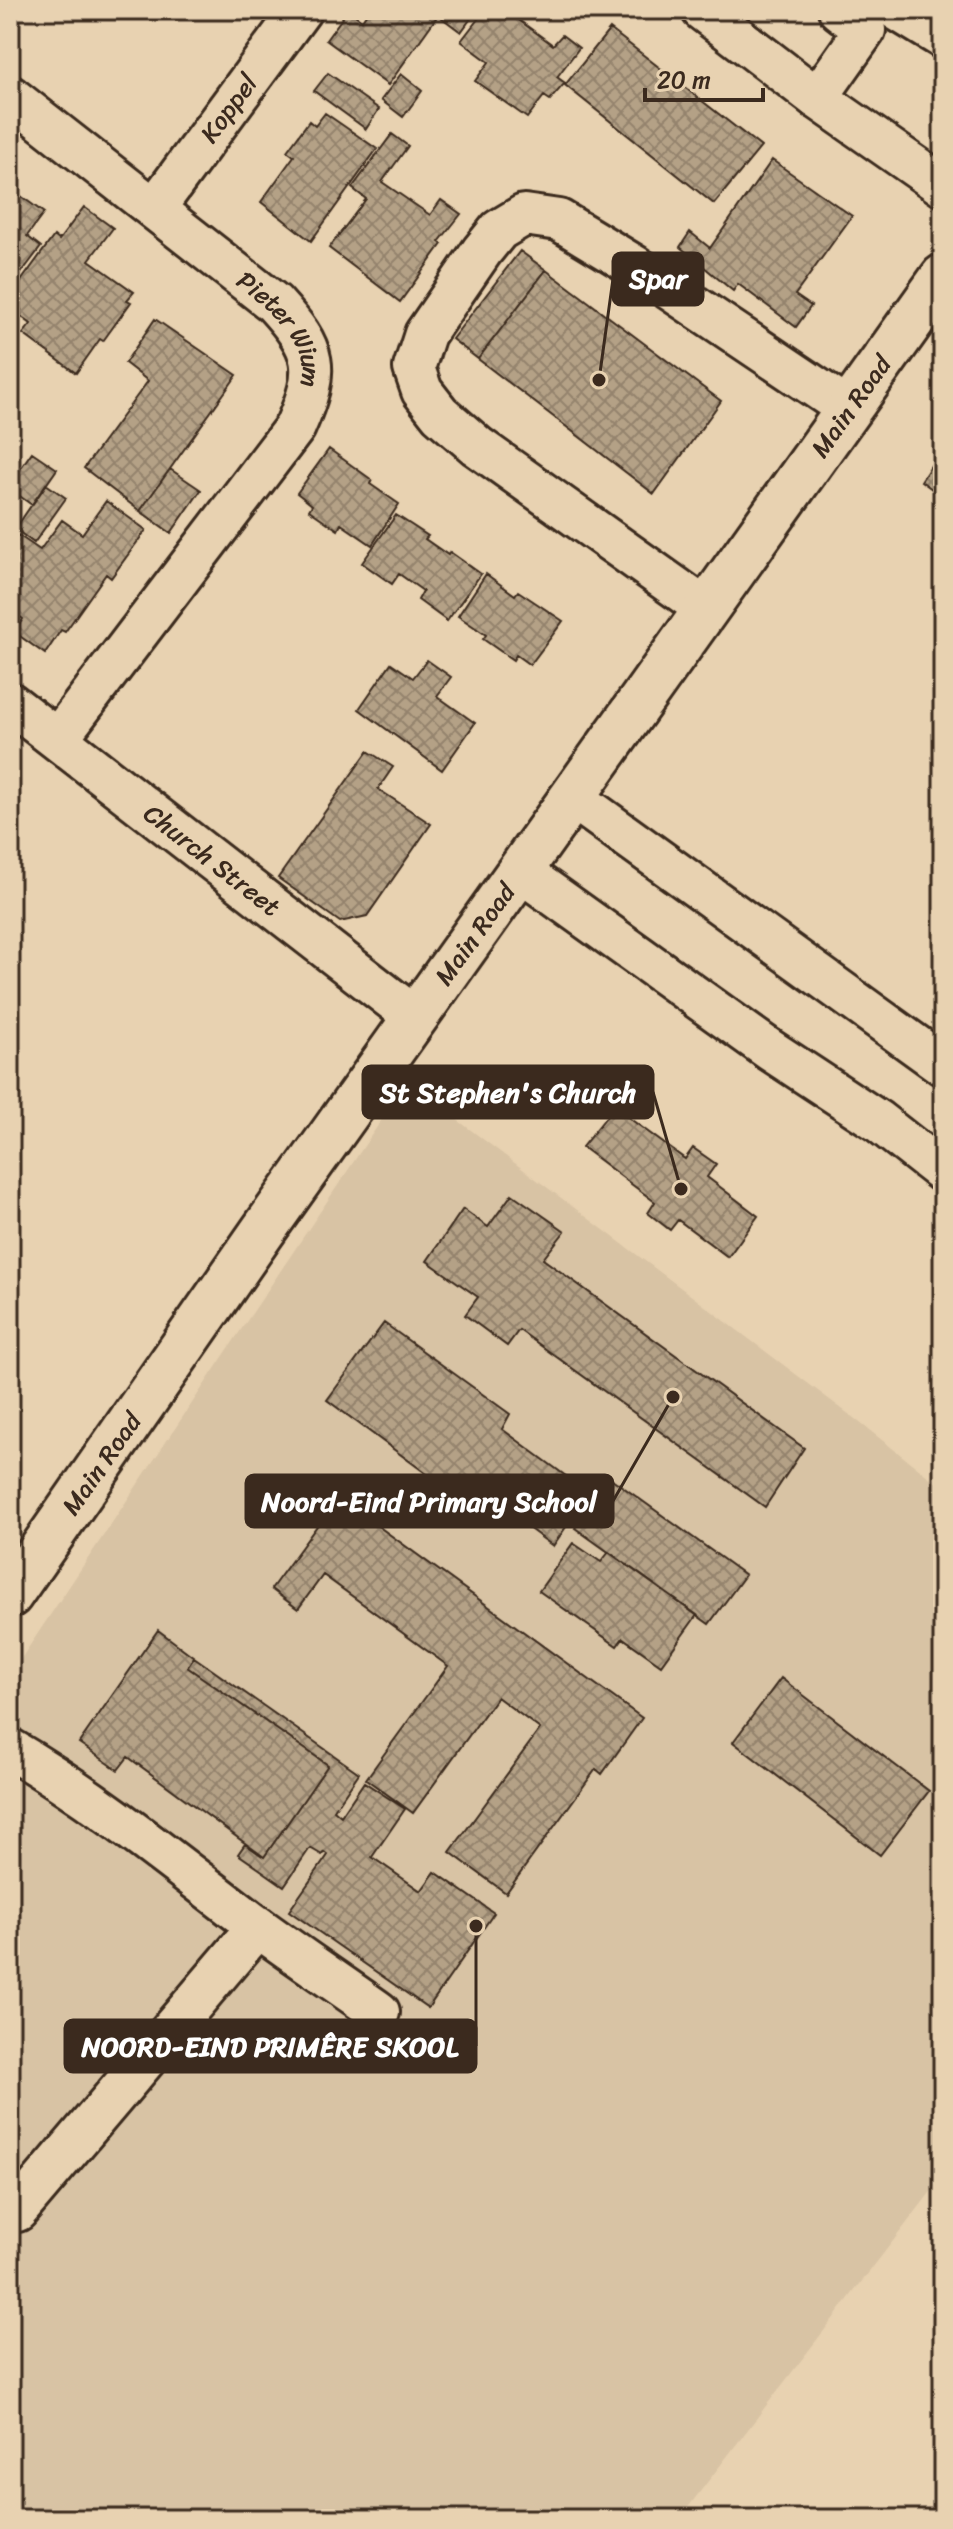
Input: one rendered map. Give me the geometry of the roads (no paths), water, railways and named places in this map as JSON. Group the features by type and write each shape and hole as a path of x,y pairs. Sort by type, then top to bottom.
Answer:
{"main road":[{"name":"Main Road","path":"10,1595 254,1244 943,277"}],"street":[{"name":"Koppel","path":"155,208 301,10"},
{"path":"702,10 817,98 943,186"},
{"path":"817,98 873,15 943,38"},
{"name":"Pieter Wium","path":"10,96 274,303 299,330 313,364 310,393 295,427 58,738"},
{"path":"706,609 477,446 440,414 422,391 414,368 425,334 482,251 499,230 524,215 559,220 635,266 848,409"},
{"name":"Church Street","path":"10,703 416,1018"},
{"path":"572,797 943,1065"},
{"path":"520,871 770,1050 878,1121 943,1172"},
{"path":"10,1749 108,1812 258,1927 379,2012"},
{"path":"17,2211 258,1927"}],"place":[{"name":"Spar","path":"599,380"},
{"name":"St Stephen's Church","path":"681,1189"},
{"name":"Noord-Eind Primary School","path":"673,1397"},
{"name":"NOORD-EIND PRIMÊRE SKOOL","path":"476,1926"}]}
